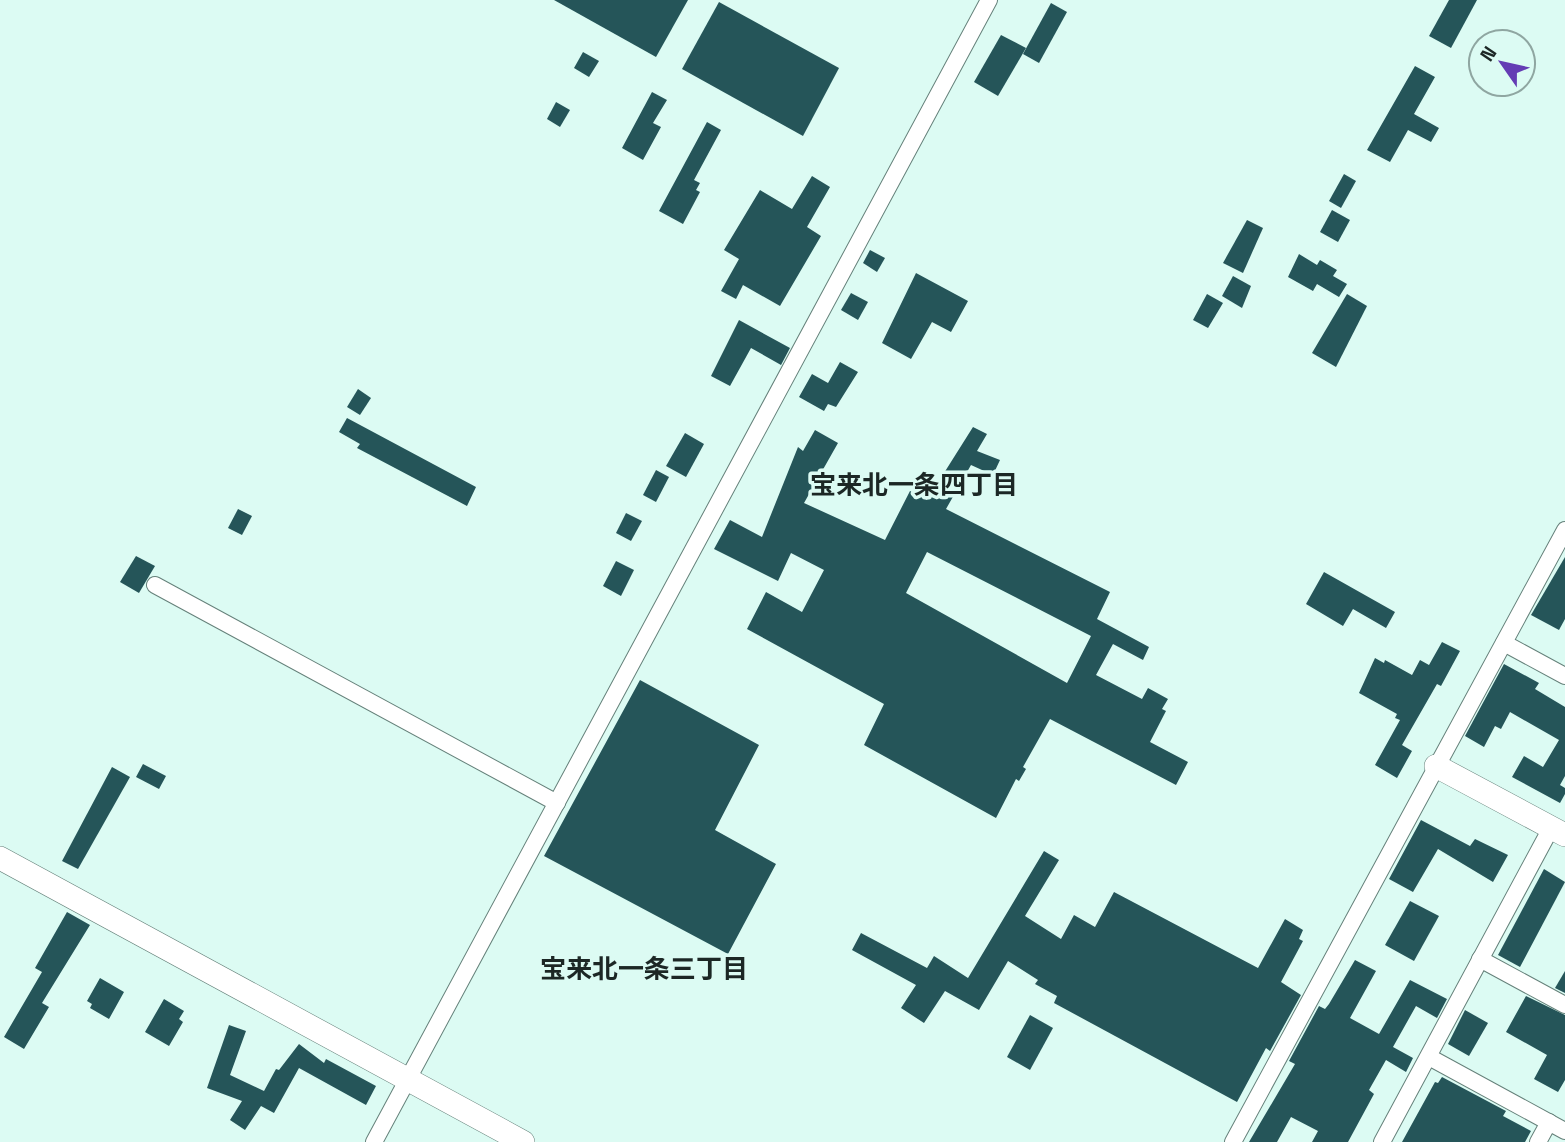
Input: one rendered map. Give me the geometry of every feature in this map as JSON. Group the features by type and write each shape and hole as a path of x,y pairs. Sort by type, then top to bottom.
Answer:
{"street":[{"path":"374,1142 989,0"},
{"path":"1233,1142 1565,530"},
{"path":"155,585 557,803"},
{"path":"1504,643 1565,676"},
{"path":"1382,1142 1480,959 1558,832 1436,766"},
{"path":"0,858 523,1142"},
{"path":"1480,959 1565,1004"},
{"path":"1429,1057 1565,1130"},
{"path":"1538,1142 1549,1122"}],"building":[{"path":"554,0 688,0 656,57"},
{"path":"1449,0 1477,0 1451,48 1429,36"},
{"path":"719,2 839,68 803,136 682,69"},
{"path":"1051,3 1067,12 1039,63 1023,54"},
{"path":"1001,35 1026,48 998,96 974,82"},
{"path":"583,52 599,61 589,77 574,68"},
{"path":"1415,66 1435,77 1414,114 1439,128 1431,142 1408,130 1390,162 1367,150"},
{"path":"652,92 667,100 653,123 661,127 643,160 622,148"},
{"path":"556,102 570,110 560,127 547,119"},
{"path":"707,122 721,130 694,180 700,183 696,190 700,192 683,224 659,211"},
{"path":"1344,174 1356,181 1341,208 1329,201"},
{"path":"812,176 830,187 807,227 821,236 780,306 743,285 736,299 721,291 739,259 724,250 760,190 792,209"},
{"path":"1332,210 1350,220 1338,242 1320,232"},
{"path":"1247,220 1263,228 1243,273 1223,263"},
{"path":"870,250 885,258 877,272 863,263"},
{"path":"1299,254 1317,265 1320,260 1337,270 1333,276 1347,284 1339,297 1317,284 1313,291 1288,277"},
{"path":"916,273 968,301 951,332 932,322 911,359 882,343"},
{"path":"1233,276 1251,286 1242,308 1222,296"},
{"path":"851,293 868,302 858,320 841,310"},
{"path":"1207,294 1223,303 1208,328 1193,320"},
{"path":"1347,294 1367,306 1336,367 1312,353"},
{"path":"739,320 790,348 781,365 751,348 730,386 711,376"},
{"path":"840,362 858,372 836,407 828,404 824,411 799,397 812,374 828,383"},
{"path":"358,389 371,398 360,415 347,407"},
{"path":"347,418 476,487 467,506 357,448 360,444 339,432"},
{"path":"973,427 987,434 977,451 1000,460 993,475 971,465 946,509 1110,592 1097,619 1149,647 1143,660 1113,644 1096,675 1142,699 1148,688 1168,699 1162,709 1166,711 1150,742 1188,762 1176,785 1050,719 1023,767 1026,769 1019,781 1016,779 996,818 864,745 884,704 747,629 766,592 802,612 824,570 791,553 778,581 714,549 730,520 762,537 798,447 803,451 815,430 838,443 804,503 885,540 910,491 927,500","holes":["927,552 1091,636 1067,683 906,593"]},
{"path":"685,433 704,444 686,477 666,466"},
{"path":"656,470 669,477 656,502 643,495"},
{"path":"238,509 252,516 242,535 228,528"},
{"path":"626,513 642,521 631,541 616,533"},
{"path":"136,556 155,566 139,593 120,582"},
{"path":"1565,557 1565,619 1559,630 1531,615"},
{"path":"616,561 634,570 621,596 603,586"},
{"path":"1324,572 1395,612 1386,628 1353,609 1343,626 1306,604"},
{"path":"1442,642 1460,651 1441,686 1437,684 1402,745 1412,751 1397,778 1375,765 1400,720 1395,718 1397,714 1359,693 1375,658 1384,663 1385,660 1412,675 1420,660 1429,665"},
{"path":"1504,664 1539,683 1535,689 1565,707 1565,776 1560,785 1565,788 1565,794 1560,803 1512,777 1524,756 1543,767 1559,740 1510,712 1501,729 1495,726 1484,747 1465,736"},
{"path":"640,680 759,745 715,830 776,864 728,954 544,856"},
{"path":"143,764 166,776 159,789 136,777"},
{"path":"112,767 130,777 78,869 62,861"},
{"path":"1421,820 1470,846 1475,839 1508,855 1493,882 1438,849 1413,892 1389,879"},
{"path":"1044,851 1059,860 1025,916 1061,939 1074,915 1095,927 1114,892 1258,968 1285,919 1303,930 1299,939 1303,941 1281,982 1301,995 1270,1051 1266,1048 1237,1102 1054,1003 1057,996 1035,984 1038,980 1008,961 979,1010 945,991 924,1023 901,1008 916,985 852,950 861,933 927,968 934,956 968,978"},
{"path":"1544,869 1565,882 1520,967 1498,955"},
{"path":"1410,901 1439,916 1414,961 1385,945"},
{"path":"67,912 90,925 42,1003 49,1007 24,1049 4,1037 42,972 35,968"},
{"path":"1355,960 1376,971 1350,1018 1379,1034 1410,980 1447,999 1437,1018 1416,1006 1393,1047 1413,1058 1406,1072 1386,1060 1369,1090 1374,1094 1348,1142 1312,1142 1318,1131 1291,1117 1277,1142 1249,1142 1295,1064 1289,1061 1319,1006 1325,1009 1329,1004"},
{"path":"1565,971 1565,993 1555,988"},
{"path":"100,978 124,992 109,1019 90,1008 92,1004 87,1001"},
{"path":"1526,996 1565,1015 1565,1080 1558,1092 1534,1079 1547,1055 1506,1032"},
{"path":"164,999 184,1011 179,1019 183,1022 169,1046 145,1032"},
{"path":"1465,1010 1488,1023 1469,1056 1448,1044"},
{"path":"1030,1015 1053,1028 1030,1070 1007,1057"},
{"path":"229,1025 246,1031 230,1075 264,1091 276,1069 279,1070 299,1044 324,1063 326,1059 376,1086 366,1105 299,1068 274,1113 261,1106 245,1130 230,1120 242,1101 207,1088"},
{"path":"1442,1077 1506,1111 1503,1116 1531,1131 1525,1142 1402,1142 1435,1082 1438,1083"}],"district":[{"name":"宝来北一条四丁目","path":"914,485"},
{"name":"宝来北一条三丁目","path":"644,969"}]}
